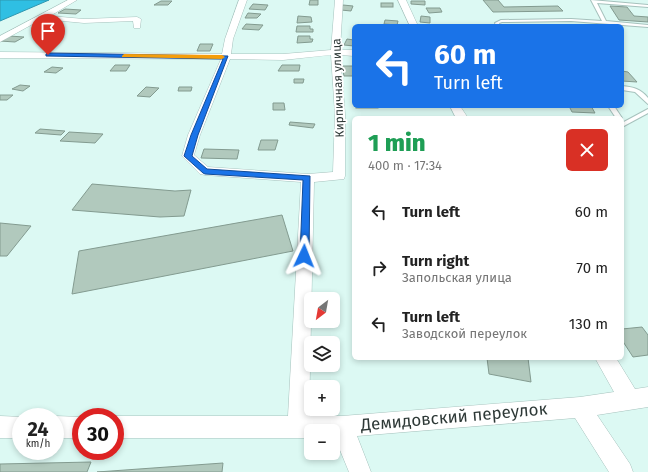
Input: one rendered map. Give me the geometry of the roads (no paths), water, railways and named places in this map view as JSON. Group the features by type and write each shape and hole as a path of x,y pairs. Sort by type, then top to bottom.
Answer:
{"street":[{"path":"0,39 73,0"},
{"path":"243,0 230,39 226,57 194,135 188,156 205,171 308,178 298,427"},
{"name":"Кирпичная улица","path":"308,178 339,176 340,114 335,52 339,0"},
{"path":"402,0 413,24"},
{"path":"40,17 84,21 137,19 137,26"},
{"path":"0,55 282,57 335,52 352,53"},
{"path":"607,360 639,398"},
{"name":"Демидовский переулок","path":"124,427 342,427 580,407 639,398"},
{"path":"580,407 622,472"},
{"path":"0,427 12,427"},
{"path":"342,427 360,472"}],"lane":[{"path":"593,1 648,6"},
{"path":"593,1 605,22"},
{"path":"571,20 576,24"},
{"path":"497,24 501,21 571,20 648,26"},
{"path":"624,88 641,91 648,102"},
{"path":"624,123 648,111"}],"water":[{"path":"0,0 49,0 0,21"}]}
